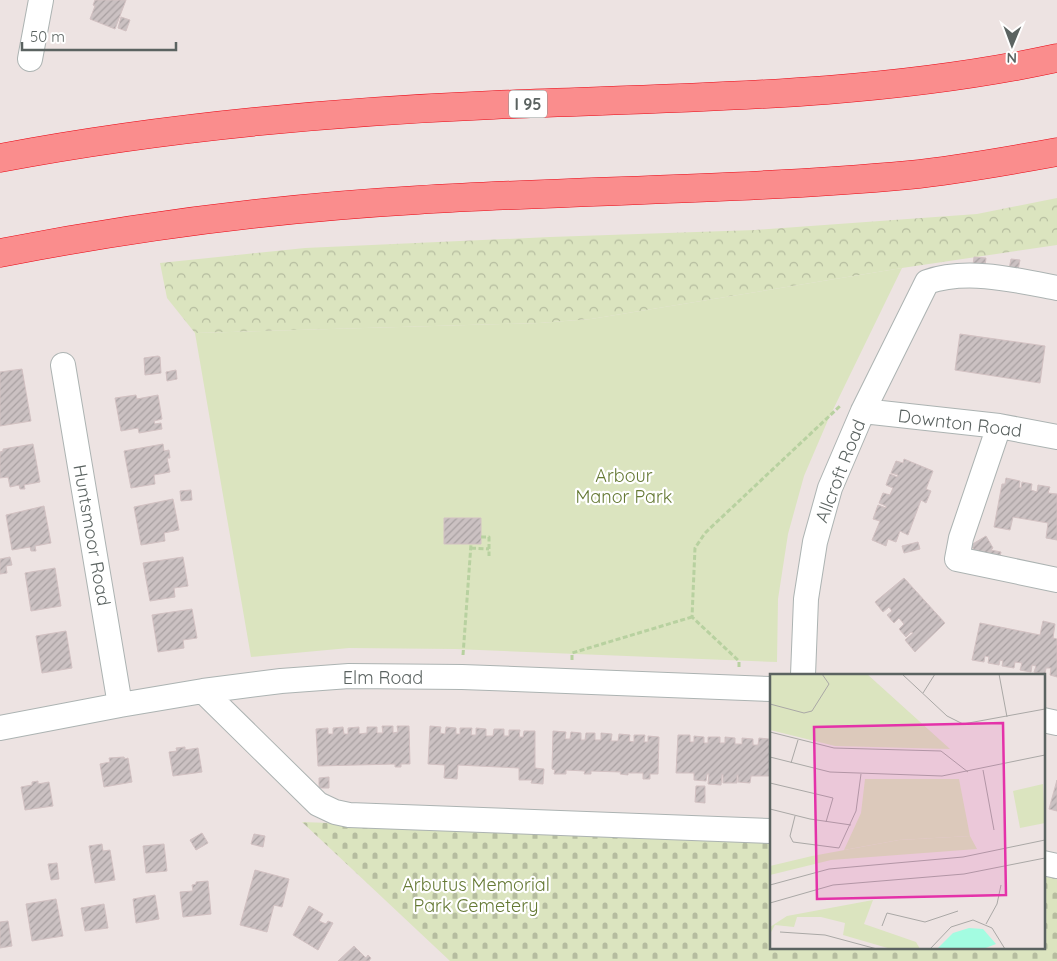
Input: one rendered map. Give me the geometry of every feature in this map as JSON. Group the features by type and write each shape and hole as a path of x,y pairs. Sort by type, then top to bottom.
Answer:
{"highway":[{"name":"I 95","path":"0,158 112,139 283,118 414,109 754,95 822,90 893,84 968,74 1057,58"},
{"path":"0,253 123,231 326,206 428,199 762,186 836,181 913,174 1057,152"}],"street":[{"path":"30,59 41,0"},
{"name":"Allcroft Road","path":"803,674 806,600 815,542 830,488 863,411 927,282 942,277 985,277 1057,288"},
{"name":"Huntsmoor Road","path":"63,365 120,705"},
{"name":"Downton Road","path":"863,411 999,426 1057,437"},
{"path":"999,426 961,538 957,560 1057,580"},
{"name":"Elm Road","path":"0,728 203,691 281,681 349,676 462,677 770,689"},
{"path":"203,691 318,804 334,812 349,815 770,832"},
{"path":"1044,720 1057,723"},
{"path":"1044,862 1057,866"}],"path":[{"path":"738,688 739,662 692,617 695,548 705,533 839,406 863,411"},
{"path":"480,537 489,537 489,556"},
{"path":"462,677 471,546 489,548"},
{"path":"571,682 572,653 692,617"}],"green space":[{"path":"1057,198 1057,245 902,268 591,319 539,323 195,333 167,298 160,263 305,248 755,230 977,214"},
{"name":"Arbour Manor Park","path":"902,268 828,420 804,476 788,534 778,599 777,662 455,649 349,648 251,657 195,333 539,323 591,319"},
{"name":"Arbutus Memorial Park Cemetery","path":"302,822 770,839 770,948 1044,948 1044,872 1057,875 1057,961 450,961"}],"building":[{"path":"95,0 126,0 115,29 90,19 95,6 93,5"},
{"path":"121,17 130,20 126,31 118,28"},
{"path":"974,257 986,258 985,266 973,265"},
{"path":"1011,259 1020,260 1018,270 1009,269"},
{"path":"960,334 1045,346 1040,383 955,370"},
{"path":"160,357 161,373 145,375 144,358"},
{"path":"22,369 31,421 0,426 0,372"},
{"path":"176,370 177,379 167,381 166,372"},
{"path":"136,395 137,399 158,395 162,419 154,421 155,424 161,423 162,429 139,433 138,428 121,431 115,398"},
{"path":"33,444 40,482 24,485 25,489 20,489 19,485 10,487 8,477 0,478 0,452 3,449"},
{"path":"163,444 164,451 169,450 170,458 167,458 170,472 154,475 155,484 131,488 124,451"},
{"path":"904,459 933,471 926,489 931,491 926,503 921,500 908,535 900,531 896,542 888,539 886,546 872,540 880,521 873,519 878,505 886,508 886,506 879,503 883,493 890,495 893,488 886,485 890,474 897,477 898,475 891,473 896,461 903,463"},
{"path":"1006,478 1020,481 1019,487 1021,488 1022,482 1032,484 1031,490 1037,492 1038,485 1050,487 1048,493 1057,494 1057,540 1046,538 1048,523 1013,517 1010,530 994,527 1002,484 1005,484"},
{"path":"191,490 192,500 181,501 180,491"},
{"path":"173,499 179,530 164,533 165,541 141,545 134,507"},
{"path":"44,506 51,543 35,546 36,551 31,551 30,547 12,550 6,515"},
{"path":"444,518 481,518 481,544 444,544"},
{"path":"986,536 993,548 991,550 1001,552 999,561 987,558 989,552 979,558 971,545"},
{"path":"918,542 920,549 904,553 902,546"},
{"path":"10,557 12,565 6,566 7,573 0,574 0,559"},
{"path":"183,557 188,586 174,588 175,597 150,601 143,563"},
{"path":"55,568 61,606 31,611 25,573"},
{"path":"904,578 945,623 915,652 905,640 913,633 911,632 906,637 899,629 904,624 899,618 894,623 887,615 892,611 889,607 883,612 875,602"},
{"path":"192,609 197,638 183,640 184,648 158,652 152,615"},
{"path":"1043,621 1055,624 1053,638 1057,639 1057,677 1050,675 1051,668 1046,668 1045,674 1034,672 1036,666 1032,665 1031,672 1020,670 1022,663 1015,662 1014,668 1002,666 1003,661 1000,660 999,665 988,663 989,657 985,656 984,662 972,660 980,623 1040,635"},
{"path":"66,631 72,668 42,673 36,636"},
{"path":"382,726 393,726 393,733 398,732 397,726 409,726 410,764 401,764 401,767 395,767 395,764 318,766 316,729 328,728 328,734 333,734 333,728 343,727 344,734 348,734 348,728 359,727 359,734 367,733 367,727 377,727 377,733 383,733"},
{"path":"430,726 441,727 440,733 445,734 446,727 456,728 456,734 460,734 460,728 472,728 471,735 476,735 476,728 486,729 486,736 493,736 494,729 504,729 504,736 509,736 509,730 520,730 519,737 523,737 524,731 535,731 535,768 544,769 543,784 531,783 532,780 519,780 519,768 458,765 457,779 444,778 445,765 428,764"},
{"path":"553,731 566,732 565,739 570,739 571,732 581,733 581,740 585,740 586,733 595,733 595,740 601,740 601,733 612,734 611,741 618,741 619,734 630,735 629,741 634,742 634,735 645,735 644,742 648,742 648,736 659,737 658,774 650,774 650,779 643,779 643,773 628,773 628,775 620,774 621,772 591,771 591,774 584,774 585,771 566,770 566,774 554,774 555,770 552,769"},
{"path":"678,735 690,735 690,742 694,742 694,736 704,737 704,743 708,743 708,737 720,737 720,743 725,743 725,737 735,738 735,744 742,744 742,738 753,739 753,745 758,745 759,738 769,739 770,776 751,776 750,783 738,782 737,775 737,783 723,783 722,774 721,785 708,784 709,774 707,774 706,781 694,780 694,773 676,773"},
{"path":"185,747 185,750 198,748 202,772 173,776 169,752 177,751 176,748"},
{"path":"124,757 125,759 128,758 132,782 104,787 100,764 110,762 109,758"},
{"path":"329,777 329,788 319,788 319,778"},
{"path":"1057,780 1057,811 1049,809"},
{"path":"38,781 38,784 49,782 53,806 25,810 21,787 32,785 32,782"},
{"path":"696,786 705,786 705,803 695,802"},
{"path":"202,833 208,843 196,850 190,840"},
{"path":"254,834 265,836 263,847 251,844"},
{"path":"102,844 103,851 110,850 115,880 95,883 89,846"},
{"path":"164,844 167,871 146,873 143,846"},
{"path":"57,863 59,879 51,880 48,864"},
{"path":"255,870 289,879 282,907 274,905 267,932 240,925"},
{"path":"208,881 211,914 183,917 180,892 193,891 192,885 196,884 196,882"},
{"path":"155,895 159,919 136,923 133,899"},
{"path":"56,899 63,936 32,941 26,904"},
{"path":"104,904 108,928 85,931 81,908"},
{"path":"309,906 323,914 319,921 326,924 328,921 333,923 318,950 293,935"},
{"path":"8,921 12,946 0,948 0,922"},
{"path":"354,946 366,958 368,955 371,958 369,961 338,961"}]}
